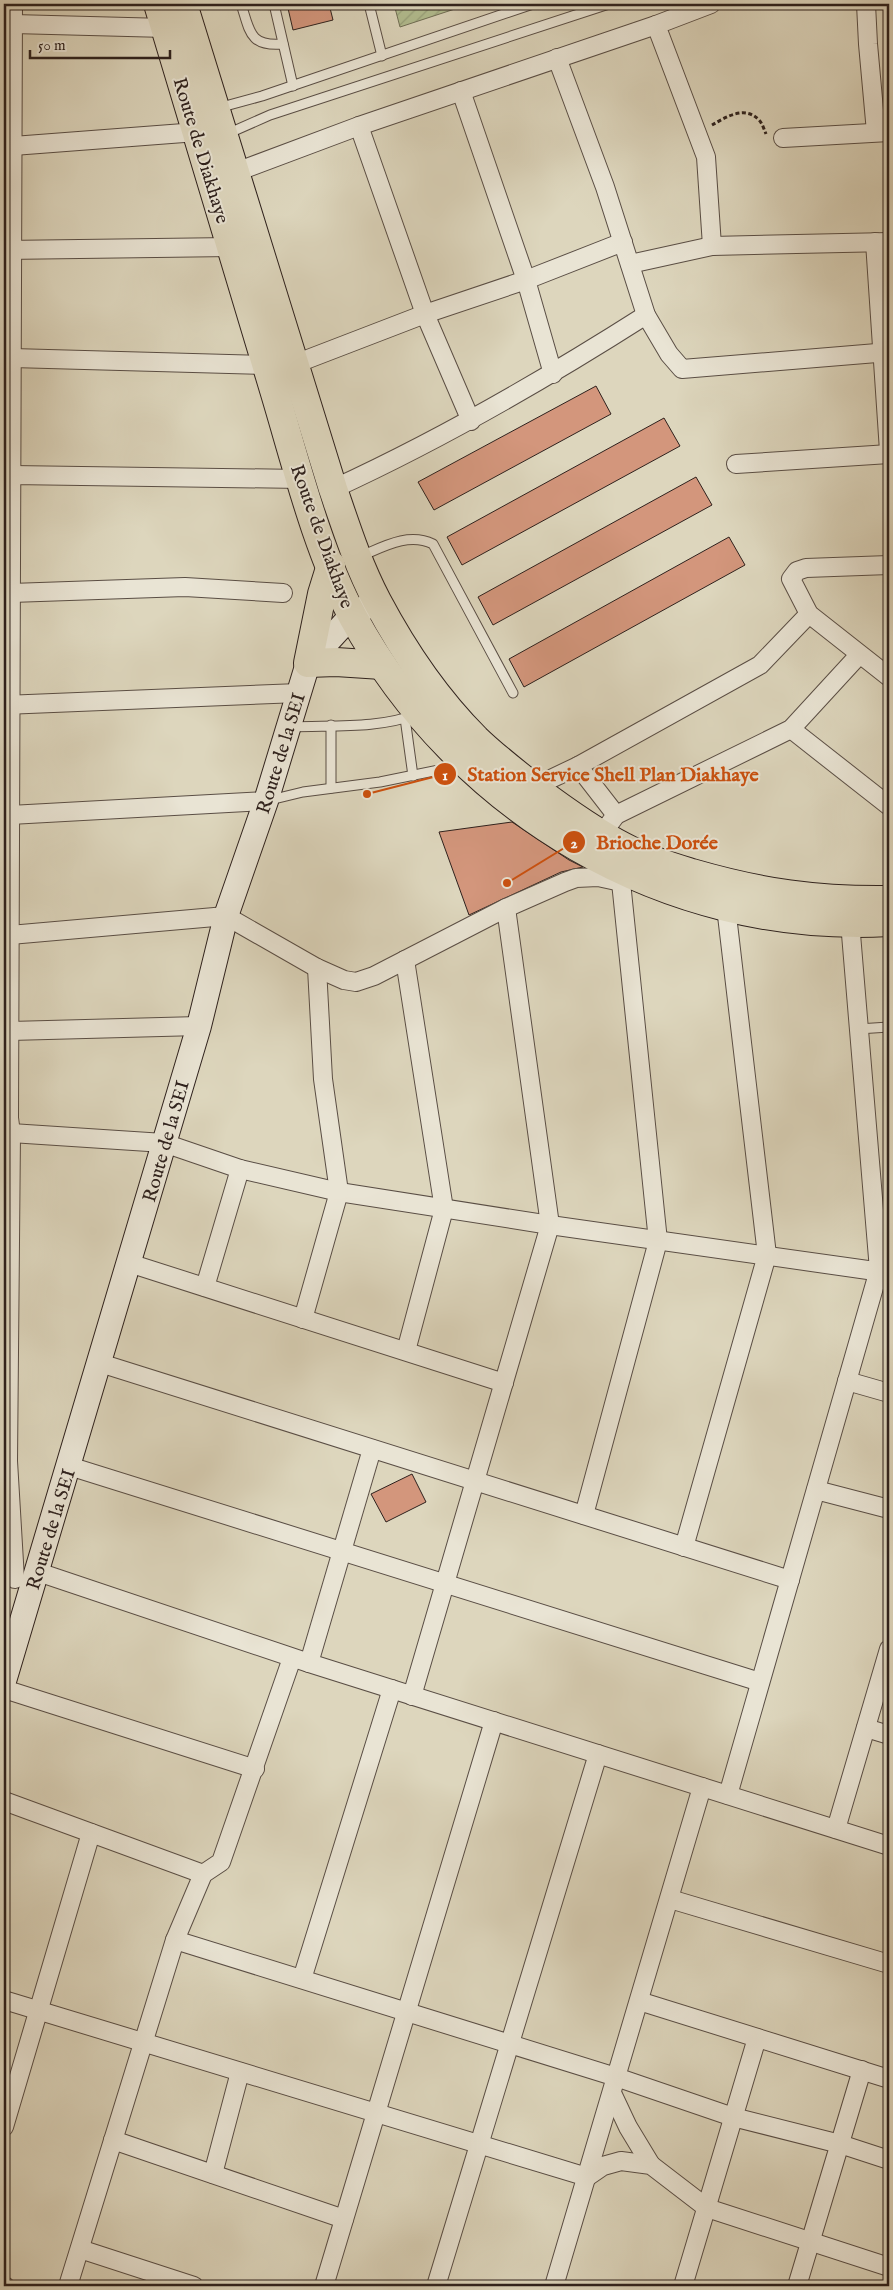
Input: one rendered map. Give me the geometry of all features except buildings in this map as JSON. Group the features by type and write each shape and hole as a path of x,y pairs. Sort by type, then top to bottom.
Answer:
{"main road":[{"name":"Route de Diakhaye","path":"183,4 333,489 357,558 377,601 405,649 457,717 476,738 534,787 609,825 633,852 662,864 726,883 785,895 844,900 889,900"},
{"name":"Route de Diakhaye","path":"162,16 301,479 331,565 352,615 412,715 484,782 528,817 623,877 726,907 803,920 889,922"},
{"path":"331,565 322,594 308,662 382,665"}],"street":[{"path":"13,4 14,24 8,85 13,146 8,250 12,358 8,415 11,593 7,634 7,774 10,815 10,1031 6,1461 23,1577 392,1689 889,1846"},
{"path":"236,172 359,126 656,25 711,4"},
{"path":"783,138 883,132 868,44 866,4"},
{"path":"14,24 162,16"},
{"path":"656,25 706,157 712,246"},
{"path":"557,58 605,187 630,264 634,283 646,315 670,354 682,369 886,352"},
{"path":"461,91 526,280 553,374"},
{"path":"359,126 425,314 471,421"},
{"path":"13,146 197,132"},
{"path":"295,364 425,314 526,280 622,242"},
{"path":"630,264 712,246 882,242 889,452 736,464"},
{"path":"8,250 231,247"},
{"path":"333,489 386,465 471,421 553,374 646,315"},
{"path":"12,358 266,365"},
{"path":"8,477 301,479"},
{"path":"889,564 806,568 797,571 791,579 809,614 889,678"},
{"path":"11,593 184,587 283,593"},
{"name":"Route de la SEI","path":"4,1681 23,1577 69,1466 198,1026 226,916 266,801 308,662 352,615 377,601"},
{"path":"534,787 578,766 760,665 809,614"},
{"path":"578,766 609,825 791,729 859,655"},
{"path":"7,705 299,693"},
{"path":"791,729 889,806"},
{"path":"10,815 266,801"},
{"path":"10,935 226,916 317,968 344,980 356,982 374,976 506,908 576,878 623,877 658,1241 584,1515"},
{"path":"684,1547 766,1254 726,907"},
{"path":"412,1696 550,1225 506,908"},
{"path":"728,1795 847,1381 884,1272 858,1029 850,922"},
{"path":"405,960 444,1209 406,1352"},
{"path":"303,1318 339,1192 323,1078 317,968"},
{"path":"10,1031 198,1026"},
{"path":"8,1123 164,1143 240,1169 339,1192 658,1241 766,1254 884,1272"},
{"path":"205,1287 240,1169"},
{"path":"129,1263 504,1383"},
{"path":"100,1363 790,1580"},
{"path":"847,1381 889,1392"},
{"path":"68,2286 175,1940 203,1874 222,1862 255,1769 301,1661 342,1552 372,1449"},
{"path":"69,1466 760,1682"},
{"path":"816,1490 889,1510"},
{"path":"836,1829 889,1649"},
{"path":"4,1689 255,1769"},
{"path":"302,1979 392,1689"},
{"path":"324,2286 494,1721"},
{"path":"866,1728 889,1735"},
{"path":"436,2286 598,1754"},
{"path":"554,2286 702,1787"},
{"path":"4,1801 203,1874"},
{"path":"4,2127 91,1833"},
{"path":"670,1899 889,1964"},
{"path":"175,1940 510,2044 614,2085 733,2118 840,2144 889,2160"},
{"path":"4,2000 587,2176 603,2166 621,2161 651,2166"},
{"path":"639,2001 889,2079"},
{"path":"684,2286 757,2038"},
{"path":"797,2286 862,2070"},
{"path":"213,2174 240,2072"},
{"path":"614,2085 628,2127 651,2166 707,2208 889,2267"},
{"path":"114,2140 344,2219"},
{"path":"80,2249 194,2286"}],"lane":[{"path":"241,4 251,35 257,41 268,45 283,44"},
{"path":"274,4 293,86"},
{"path":"369,4 382,56"},
{"path":"215,109 293,86 533,4"},
{"path":"224,135 270,115 609,4"},
{"path":"357,558 401,540 425,540 434,544 513,693"},
{"path":"289,727 372,723 412,715 413,776"},
{"path":"331,725 331,788"},
{"path":"266,801 303,792 413,776 466,764"},
{"path":"858,1029 889,1027"}],"path":[{"path":"698,134 725,117 742,112 753,114 761,121 770,139 783,138"}],"green space":[{"path":"394,4 470,4 400,27"}],"place":[{"name":"Station Service Shell Plan Diakhaye","path":"367,794"},
{"name":"Brioche Dorée","path":"507,883"}]}
